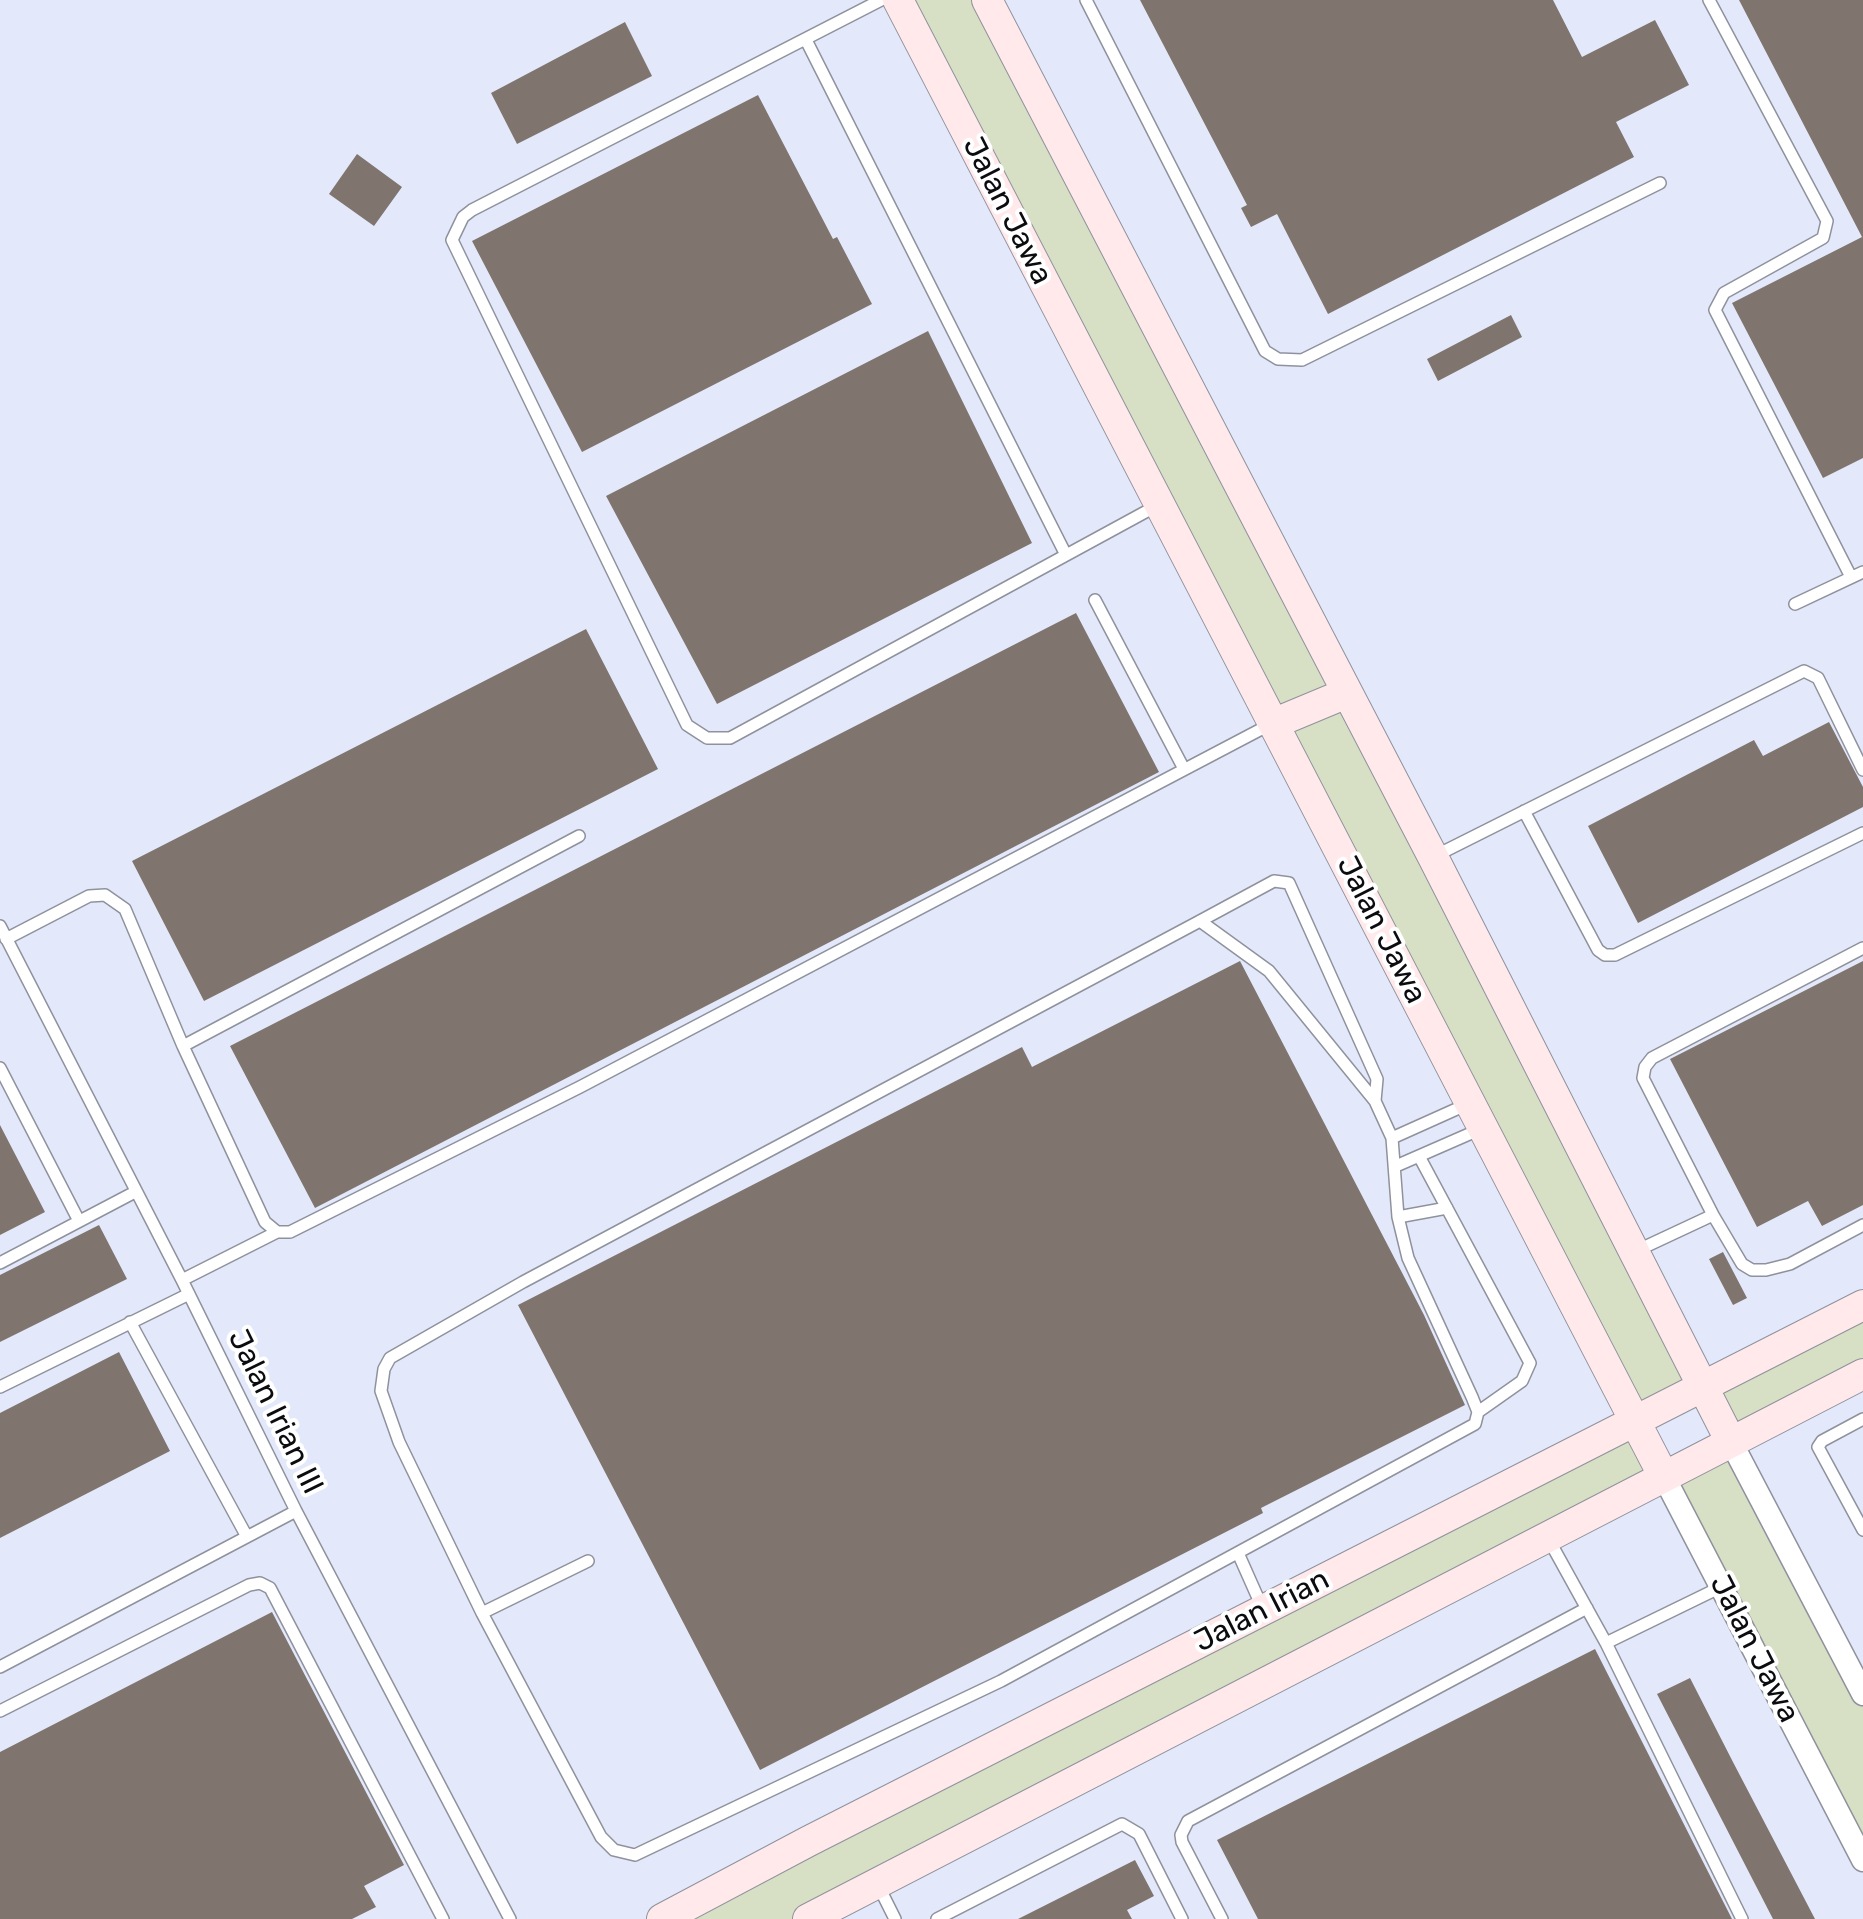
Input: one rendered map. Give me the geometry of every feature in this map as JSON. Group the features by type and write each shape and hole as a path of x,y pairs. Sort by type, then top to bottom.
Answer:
{"street":[{"name":"Jalan Jawa","path":"898,0 1863,1860"},
{"path":"986,0 1863,1694"},
{"path":"1275,722 1346,694"},
{"name":"Jalan Irian","path":"662,1919 809,1840 1863,1305"},
{"path":"808,1919 1863,1374"}],"lane":[{"path":"882,0 472,210 463,217 452,240 686,726 707,738 730,738 1160,504"},
{"path":"1086,0 1265,352 1278,359 1302,360 1660,183"},
{"path":"1709,0 1828,221 1823,238 1724,293 1715,310 1857,574 1795,604"},
{"path":"806,40 1066,555"},
{"path":"1095,600 1184,770"},
{"path":"1432,857 1804,671 1818,678 1863,770"},
{"path":"182,1280 277,1232 290,1232 563,1096 1275,722"},
{"path":"1524,811 1598,950 1605,955 1615,955 1863,833"},
{"path":"183,1046 579,836"},
{"path":"1200,921 1269,971 1375,1101 1392,1138 1398,1217 1408,1258 1478,1412 1475,1424 1001,1681 634,1855 614,1850 601,1836 482,1612 398,1442 380,1391 390,1358 523,1282 1274,880 1289,882 1378,1079 1375,1101"},
{"path":"6,939 89,896 105,895 125,909 183,1046 266,1222 277,1232"},
{"name":"Jalan Irian III","path":"0,926 296,1510 510,1919"},
{"path":"1863,948 1652,1058 1645,1067 1644,1078 1742,1264 1752,1270 1790,1264 1863,1225"},
{"path":"0,1068 79,1221"},
{"path":"1392,1138 1476,1116"},
{"path":"1396,1166 1420,1158 1476,1116"},
{"path":"1420,1158 1530,1363 1522,1380 1478,1412"},
{"path":"0,1263 135,1192"},
{"path":"1398,1217 1447,1208"},
{"path":"1636,1251 1713,1215"},
{"path":"0,1387 188,1294"},
{"path":"130,1322 246,1535"},
{"path":"1863,1419 1818,1447 1863,1530"},
{"path":"0,1667 296,1510"},
{"path":"1547,1537 1606,1643 1742,1919"},
{"path":"1238,1552 1264,1610"},
{"path":"482,1612 588,1561"},
{"path":"0,1711 250,1584 270,1588 443,1919"},
{"path":"1606,1643 1723,1586"},
{"path":"1222,1919 1182,1842 1188,1821 1587,1608"},
{"path":"937,1919 1122,1824 1139,1834 1182,1919"},
{"path":"878,1883 895,1919"}],"shaded area":[{"path":"0,0 1863,0 1863,1919 0,1919"}],"green space":[{"path":"898,0 987,0 1703,1386 1863,1305 1863,1374 1732,1442 1863,1694 1863,1863 1663,1477 808,1919 665,1919 1633,1421","holes":["1704,1387 1731,1442 1664,1477 1633,1421"]}],"building":[{"path":"1140,0 1553,0 1582,57 1655,20 1689,85 1616,122 1634,157 1328,314 1277,214 1251,227 1241,208 1247,205"},
{"path":"1739,0 1863,0 1863,458 1823,478 1732,303 1862,237"},
{"path":"625,22 652,76 517,144 491,93"},
{"path":"758,95 833,239 837,237 872,304 582,452 472,241"},
{"path":"357,154 402,187 374,226 329,194"},
{"path":"1511,315 1522,337 1438,381 1427,359"},
{"path":"928,331 1032,543 717,704 606,496"},
{"path":"1076,613 1159,772 315,1208 230,1046"},
{"path":"586,629 658,769 204,1001 132,861"},
{"path":"1829,722 1863,787 1863,807 1638,923 1588,826 1754,740 1763,756"},
{"path":"1240,961 1424,1315 1465,1405 1261,1508 1263,1513 760,1770 518,1305 1022,1047 1032,1067"},
{"path":"1863,961 1863,1205 1822,1226 1808,1201 1757,1227 1670,1059"},
{"path":"0,1125 45,1212 0,1235"},
{"path":"99,1225 127,1279 0,1342 0,1275"},
{"path":"1723,1252 1747,1298 1733,1305 1709,1259"},
{"path":"119,1352 170,1451 0,1538 0,1413"},
{"path":"272,1612 404,1865 364,1886 376,1907 352,1919 0,1919 0,1752"},
{"path":"1595,1649 1732,1919 1258,1919 1217,1840"},
{"path":"1690,1678 1815,1919 1773,1919 1657,1694"},
{"path":"1135,1860 1154,1896 1127,1910 1132,1919 1018,1919"}]}
